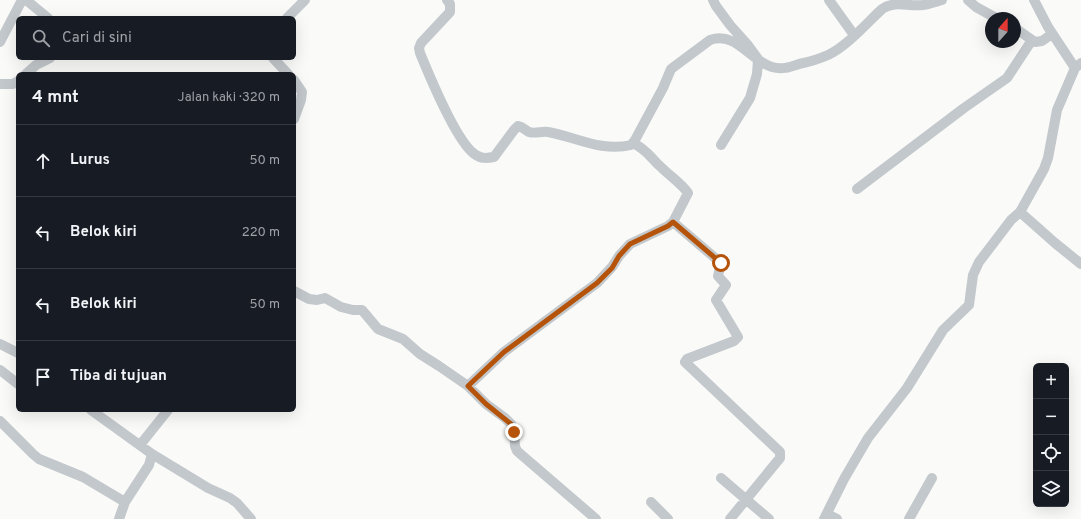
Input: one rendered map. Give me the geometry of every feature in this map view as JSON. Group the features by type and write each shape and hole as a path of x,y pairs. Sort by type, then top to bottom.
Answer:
{"street":[{"path":"0,42 22,0"},
{"path":"26,0 46,16"},
{"path":"289,16 304,0"},
{"path":"447,0 451,8 450,12 421,43 419,48 436,90 454,126 472,152 478,156 486,158 494,157 518,126 529,132 548,132 599,146 616,147 633,144 651,155 658,165 688,193 673,222 668,226 630,244 619,256 612,268 597,283 504,352 468,386"},
{"path":"713,0 730,26 747,44 758,59 757,74 750,98 721,145"},
{"path":"829,0 854,35"},
{"path":"633,144 663,88 671,69 705,44 718,38 732,40 763,63 782,69 829,55 888,5 896,3 911,6 924,5 942,0"},
{"path":"968,0 985,12"},
{"path":"837,519 826,517 844,479 868,438 907,388 943,330 969,305 973,275 977,266 1011,220 1020,212 1044,169 1048,158 1057,110 1078,66 1052,34 1034,0"},
{"path":"1021,32 1032,40 1038,42 1052,34"},
{"path":"857,189 964,108 1007,78 1032,40"},
{"path":"28,72 36,65 46,60"},
{"path":"275,60 286,72"},
{"path":"0,84 13,84 16,82"},
{"path":"296,83 302,92 296,114"},
{"path":"1020,212 1081,264"},
{"path":"673,222 721,263 718,276 726,285 716,300 738,337 734,341 687,359 686,362 780,452 780,458 730,519"},
{"path":"296,292 309,299 317,300 325,298 341,307 353,310 362,310 378,329 403,339 420,354 468,386 486,404 511,424 517,451 596,519"},
{"path":"0,344 16,352"},
{"path":"0,370 16,382"},
{"path":"94,412 152,454 208,488 230,498 237,503 251,519"},
{"path":"140,445 166,412"},
{"path":"0,421 39,459 84,477 125,502"},
{"path":"119,519 125,502 149,465 152,454"},
{"path":"721,478 770,519"},
{"path":"909,519 932,478"},
{"path":"651,502 668,519"}],"route":[{"path":"514,432 511,424 506,418 486,404 468,386 504,352 605,276 619,256 630,244 668,226 673,222 721,263"}]}
